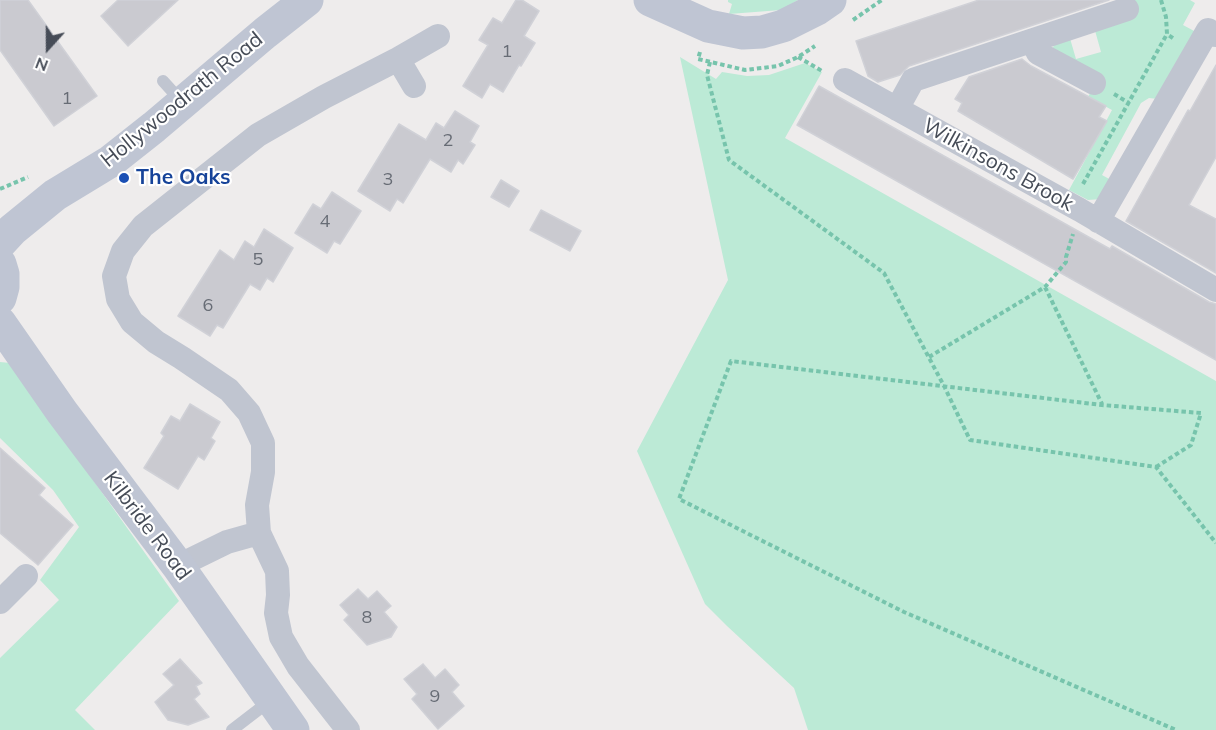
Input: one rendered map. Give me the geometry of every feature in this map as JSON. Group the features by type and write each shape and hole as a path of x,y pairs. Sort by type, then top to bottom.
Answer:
{"main road":[{"name":"Hollywoodrath Road","path":"0,243 12,230 55,195 111,161 154,127 173,92 265,33 307,0"},
{"path":"650,0 708,26 743,33 762,32 783,27 830,0"},
{"path":"0,264 3,274 0,298"},
{"name":"Kilbride Road","path":"0,323 62,412 178,566 293,730"}],"street":[{"name":"Wilkinsons Brook","path":"897,109 913,80 1127,9"},
{"name":"Wilkinsons Brook","path":"1098,221 1208,30 1216,35"},
{"path":"348,730 298,666 280,637 276,613 277,571 259,533 257,505 263,472 263,443 249,413 229,390 156,342 132,322 118,299 114,276 123,251 143,226 258,135 438,36"},
{"path":"1032,41 1038,53 1095,83"},
{"path":"398,59 414,86"},
{"name":"Wilkinsons Brook","path":"845,80 1098,221 1216,290"},
{"path":"178,566 227,542 259,533"},
{"path":"2,596 26,576"}],"lane":[{"path":"232,730 272,700"}],"path":[{"path":"1161,0 1166,17 1167,34 1194,54"},
{"path":"710,62 707,75 729,160 884,273 944,386 970,440 1156,467 1191,445 1201,413 1102,405 944,386 731,361 679,499 904,612 1176,730"},
{"path":"1045,287 1102,405"},
{"path":"1156,467 1216,543"}],"green space":[{"path":"728,0 798,0 781,10 729,14 732,4"},
{"path":"1130,0 1190,0 1195,3 1183,25 1196,32 1158,99 1149,98 1141,103 1102,175 1111,180 1101,199 1088,200 1069,190 1112,110 1088,97 1097,80 1050,53 1058,38 1069,35 1076,59 1101,52 1094,27"},
{"path":"680,57 716,79 722,72 747,76 769,75 805,63 822,72 785,138 1216,381 1216,730 808,730 794,688 705,604 637,451 728,280"},
{"path":"0,362 10,363 179,601 75,710 95,730 0,730 0,658 59,600 40,580 79,527 53,490 0,438"}],"building":[{"path":"0,0 28,0 97,96 54,126 0,50"},
{"path":"118,0 178,0 128,46 101,16"},
{"path":"516,0 522,0 539,11 524,36 535,43 503,92 490,84 482,98 463,86 488,45 479,40 493,18 502,23"},
{"path":"979,0 1109,0 909,66 900,75 878,82 868,76 856,41"},
{"path":"1022,59 1106,106 1099,117 1107,121 1073,179 958,111 962,103 955,99 969,77"},
{"path":"1216,65 1216,157 1189,205 1216,219 1216,273 1126,221"},
{"path":"819,86 1110,249 1112,246 1216,304 1216,360 797,125"},
{"path":"455,111 479,126 470,142 475,145 463,164 458,160 451,172 430,159 403,203 397,199 390,211 358,191 399,124 426,140 436,123 444,128"},
{"path":"501,180 519,191 509,207 491,197"},
{"path":"332,192 361,211 340,244 334,241 327,253 295,233 313,204 321,209"},
{"path":"541,210 581,231 570,251 530,230"},
{"path":"264,229 293,248 273,282 267,278 260,290 250,284 223,328 217,325 210,336 178,316 220,250 234,260 245,241 254,247"},
{"path":"190,404 220,422 211,438 215,441 204,460 198,456 178,489 144,468 164,436 161,433 171,416 180,421"},
{"path":"0,448 45,488 39,495 73,525 38,565 0,533"},
{"path":"358,589 368,599 377,591 391,606 384,612 397,627 391,637 367,645 344,620 349,615 340,605"},
{"path":"180,659 202,683 196,686 200,694 194,699 209,717 188,725 168,720 155,702 174,685 163,674"},
{"path":"423,664 435,678 445,669 459,685 452,692 464,706 438,729 412,699 417,694 404,679"}],"place":[{"name":"The Oaks","path":"124,178"}]}
